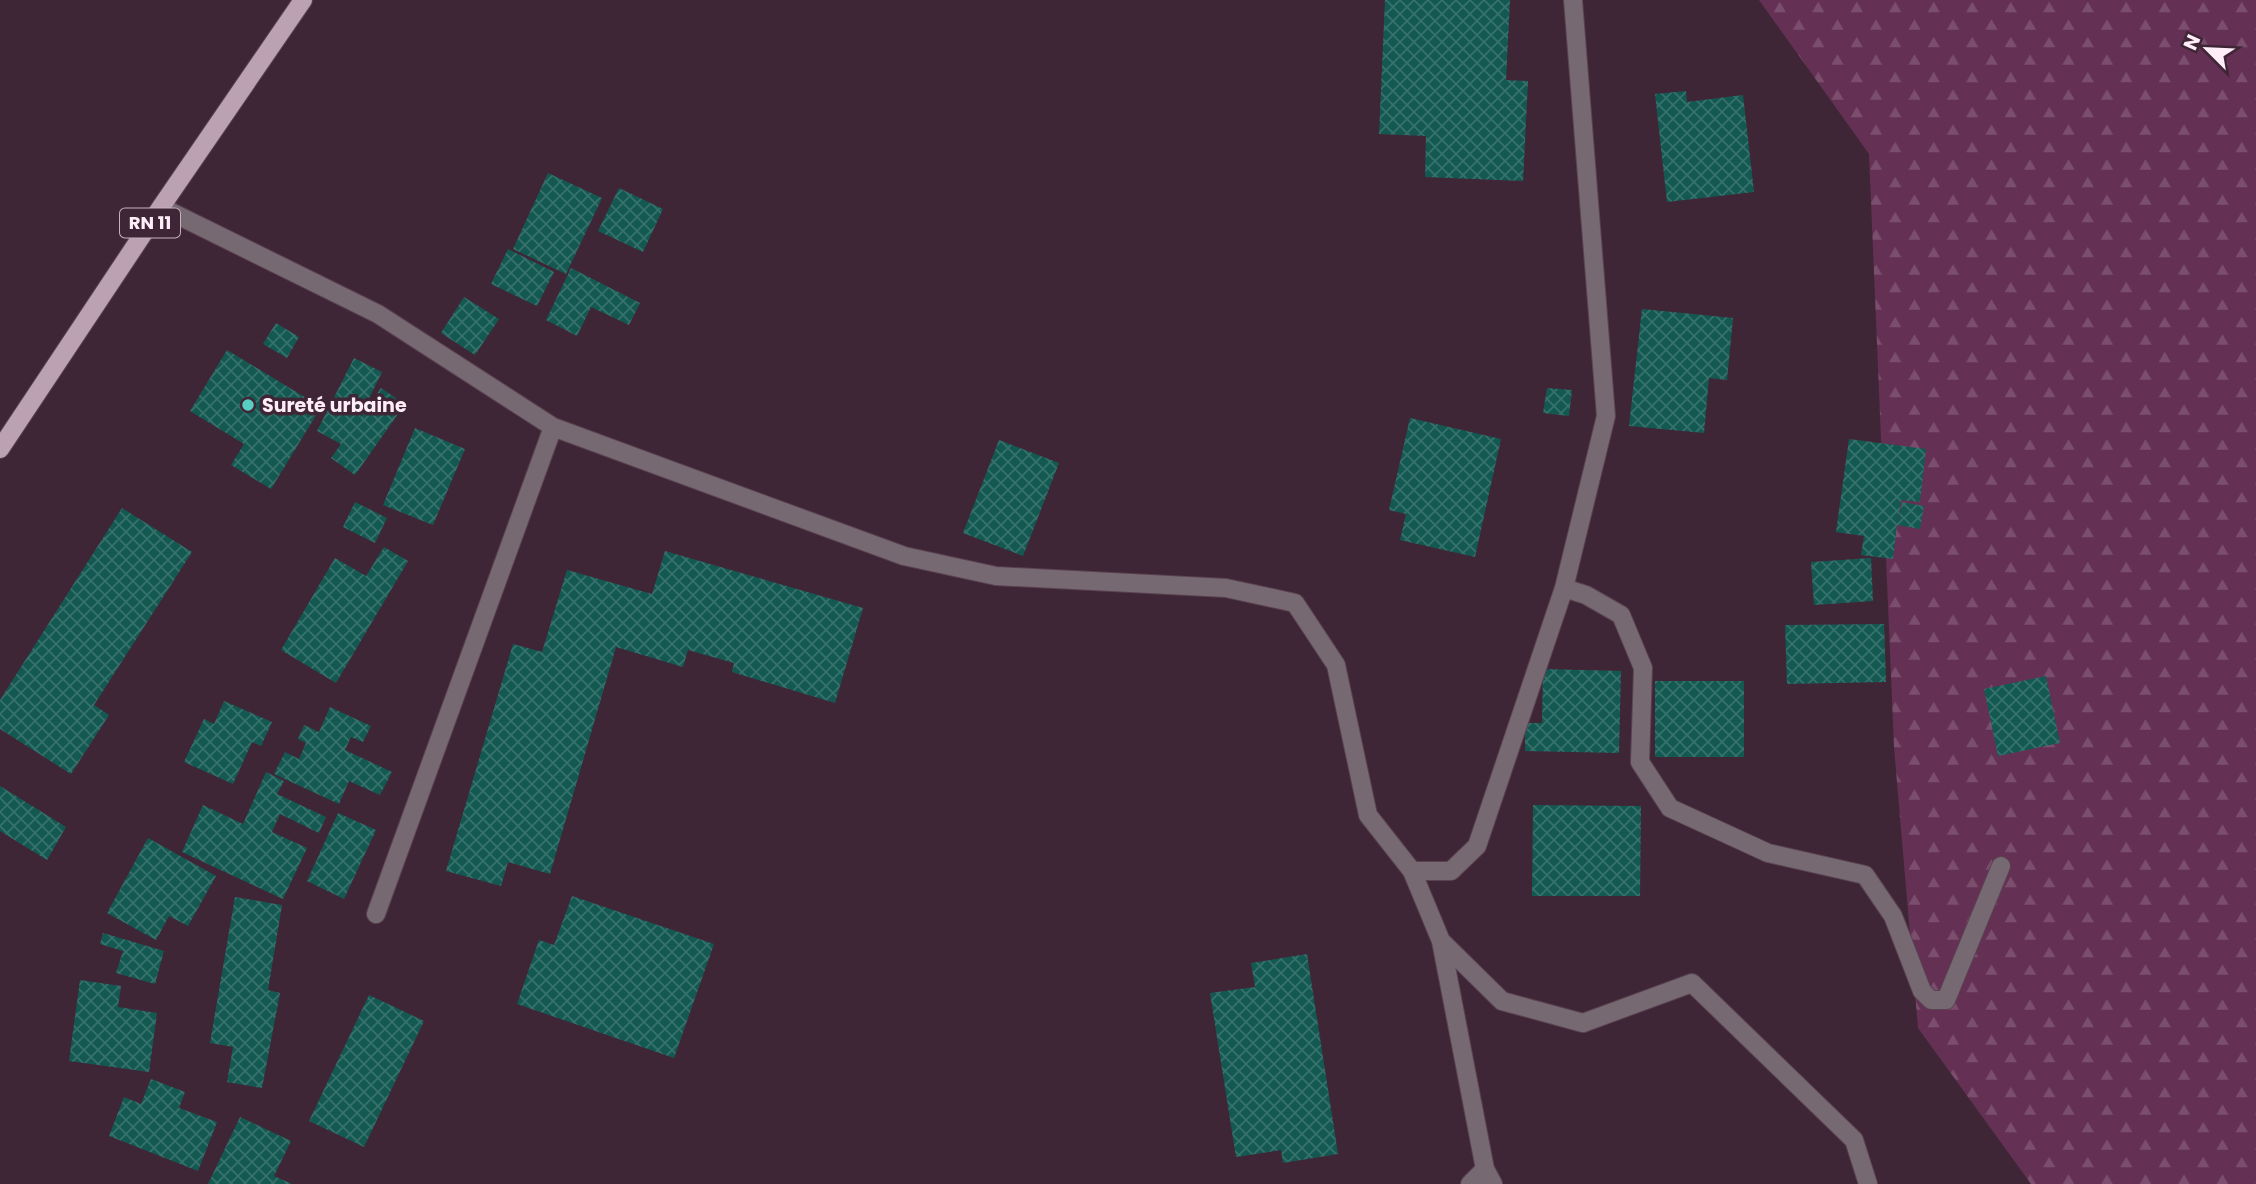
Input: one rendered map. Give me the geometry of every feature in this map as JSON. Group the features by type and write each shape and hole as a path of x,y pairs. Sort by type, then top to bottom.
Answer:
{"main road":[{"name":"RN 11","path":"0,449 161,206 303,0"}],"street":[{"path":"1412,871 1451,871 1476,846 1564,588 1606,416 1573,0"},
{"path":"161,206 378,314 553,426 904,556 996,576 1226,588 1295,603 1336,665 1368,815 1412,871 1441,941 1489,1177 1470,1184"},
{"path":"376,914 553,426"},
{"path":"1564,588 1586,595 1622,615 1643,668 1640,762 1671,808 1768,853 1865,875 1893,916 1922,991 1931,1000 1947,1000 2001,866"},
{"path":"1441,941 1502,1001 1583,1023 1692,983 1854,1140 1868,1184"}],"green space":[{"path":"1759,0 2256,0 2256,1184 2031,1184 1918,1028 1894,747 1869,154"}],"building":[{"path":"1385,0 1510,0 1506,80 1528,81 1523,181 1425,177 1426,136 1379,134"},
{"path":"1686,91 1687,102 1743,95 1754,192 1667,202 1655,94"},
{"path":"548,173 602,198 566,274 513,249"},
{"path":"619,188 663,209 643,252 598,231"},
{"path":"508,249 554,272 537,306 491,284"},
{"path":"571,268 640,303 629,325 591,307 577,336 546,320"},
{"path":"464,297 499,319 475,355 441,333"},
{"path":"1642,309 1733,318 1727,380 1709,378 1704,433 1629,426"},
{"path":"276,323 299,337 287,358 263,344"},
{"path":"227,350 321,407 271,489 231,465 244,444 190,411"},
{"path":"354,358 382,372 359,419 381,388 405,404 355,475 331,458 341,444 317,431"},
{"path":"1547,388 1572,390 1569,416 1543,413"},
{"path":"1410,418 1501,439 1475,557 1400,540 1406,514 1389,510"},
{"path":"415,428 465,449 433,525 383,505"},
{"path":"1849,439 1926,449 1920,502 1901,500 1898,522 1902,502 1924,506 1920,529 1897,525 1893,559 1861,555 1864,536 1836,532"},
{"path":"999,440 1059,463 1023,556 963,533"},
{"path":"355,502 387,518 375,543 343,527"},
{"path":"122,508 192,552 94,705 109,715 71,774 0,729 0,700"},
{"path":"384,547 408,561 336,683 281,650 335,558 366,576"},
{"path":"665,551 863,608 835,703 732,672 734,663 688,650 683,667 616,647 550,874 508,862 501,886 446,871 513,644 542,652 567,570 652,594"},
{"path":"1871,558 1873,601 1814,605 1811,562"},
{"path":"1884,624 1886,682 1787,684 1785,625"},
{"path":"1543,669 1621,671 1619,753 1525,751 1525,723 1542,723"},
{"path":"2046,676 2060,743 1998,756 1984,689"},
{"path":"1655,681 1744,681 1744,757 1655,757"},
{"path":"224,701 272,722 261,746 252,742 233,784 184,762 204,719 214,724"},
{"path":"330,707 371,726 363,742 351,737 345,750 392,772 380,795 349,781 339,804 274,774 285,752 299,759 306,743 298,739 304,725 319,732"},
{"path":"266,772 284,781 277,794 326,817 319,833 280,814 272,832 307,848 283,899 182,852 203,805 243,824"},
{"path":"0,786 66,827 47,860 0,831"},
{"path":"1533,805 1641,806 1640,896 1532,896"},
{"path":"338,813 376,830 344,899 307,881"},
{"path":"148,838 216,876 188,926 169,916 156,940 107,913"},
{"path":"572,896 714,944 674,1058 517,1004 539,940 554,945"},
{"path":"235,897 282,905 268,990 280,993 262,1088 227,1082 233,1047 210,1043"},
{"path":"103,933 164,951 155,984 116,973 123,951 100,944"},
{"path":"1307,954 1338,1154 1283,1163 1281,1150 1236,1157 1210,993 1255,987 1251,963"},
{"path":"80,980 121,986 118,1007 157,1013 149,1072 69,1061"},
{"path":"369,995 424,1021 364,1147 309,1121"},
{"path":"151,1079 185,1092 179,1108 217,1122 198,1171 109,1136 124,1097 141,1104"},
{"path":"240,1117 291,1141 274,1176 292,1184 208,1184"}],"place":[{"name":"Sureté urbaine","path":"248,405"}]}
